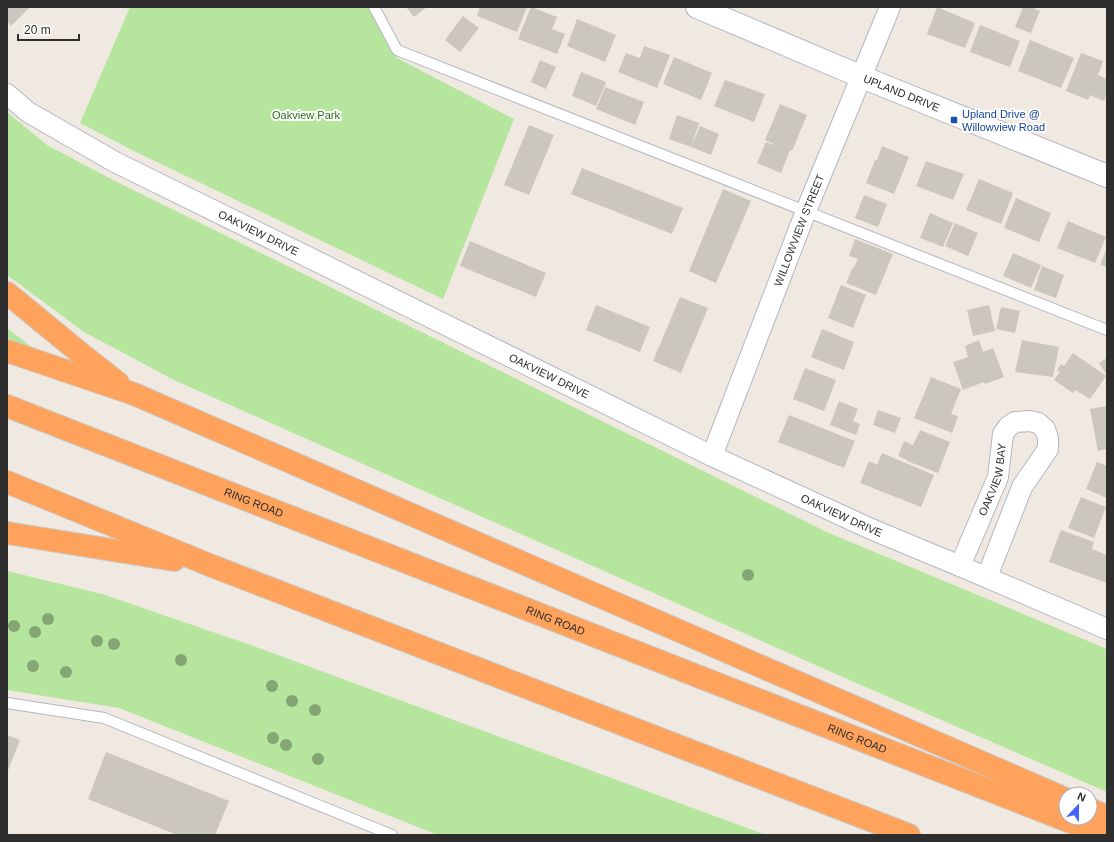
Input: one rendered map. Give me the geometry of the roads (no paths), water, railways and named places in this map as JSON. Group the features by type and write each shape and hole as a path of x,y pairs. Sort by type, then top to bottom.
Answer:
{"highway":[{"path":"7,293 79,353 134,394"},
{"path":"7,351 134,394 1058,796"},
{"name":"RING ROAD","path":"7,406 1104,835"},
{"path":"7,482 212,566 910,835"},
{"path":"7,533 212,566"}],"street":[{"name":"UPLAND DRIVE","path":"697,7 862,77 1107,176"},
{"name":"WILLOWVIEW STREET","path":"712,456 806,211 890,7"},
{"name":"OAKVIEW DRIVE","path":"7,94 28,112 115,162 712,456 871,529 1107,629"},
{"name":"OAKVIEW BAY","path":"960,566 998,477 1003,434 1008,427 1015,422 1030,421 1038,423 1045,429 1048,438 1048,449 1022,487 987,577"}],"lane":[{"path":"374,7 397,50 1107,330"},
{"path":"7,703 104,718 392,835"}],"place":[{"name":"Upland Drive @ Willowview Road","path":"954,120"}],"park label":[{"name":"Oakview Park","path":"306,115"}]}
